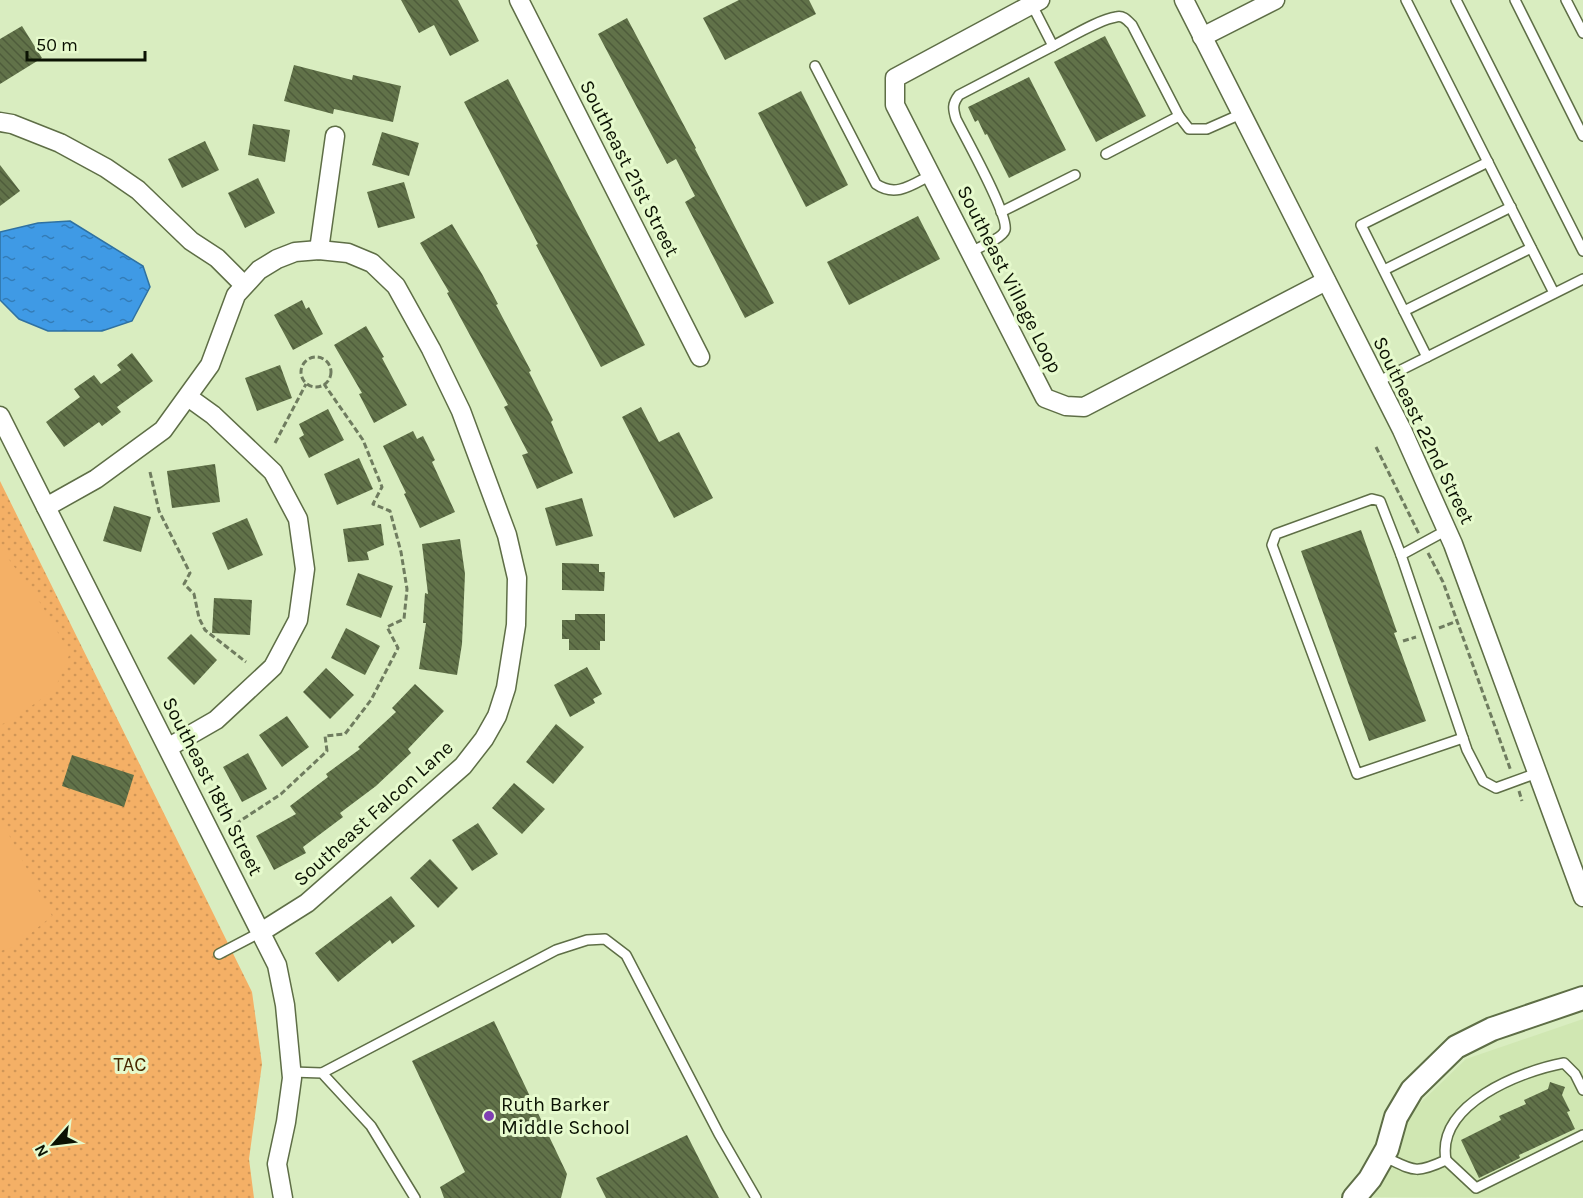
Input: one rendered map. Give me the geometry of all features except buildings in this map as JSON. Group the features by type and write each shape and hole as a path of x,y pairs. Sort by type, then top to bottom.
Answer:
{"street":[{"name":"Southeast 21st Street","path":"519,0 700,357"},
{"name":"Southeast 22nd Street","path":"1184,0 1402,430 1447,530 1583,897"},
{"path":"1202,37 1275,0"},
{"name":"Southeast Village Loop","path":"1036,2 895,78 895,105 1045,398 1066,406 1084,407 1326,281"},
{"path":"0,122 12,124 60,143 106,168 138,190 191,241 218,258 244,285"},
{"path":"319,250 336,136"},
{"name":"Southeast Falcon Lane","path":"46,507 96,479 163,430 210,365 236,295 259,270 277,259 295,252 319,250 348,253 372,263 396,286 431,349 461,411 507,535 517,578 516,625 506,688 497,716 484,740 463,766 307,903 261,932"},
{"path":"169,747 216,720 273,667 298,620 305,569 298,519 273,472 213,415 188,397"},
{"name":"Southeast 18th Street","path":"0,416 277,965 285,1005 292,1072 286,1122 277,1164 283,1198"},
{"path":"1354,1198 1370,1179 1383,1156 1396,1118 1412,1090 1456,1047 1492,1029 1583,998"}],"lane":[{"path":"1406,0 1554,293"},
{"path":"1456,0 1583,250"},
{"path":"1515,0 1583,136"},
{"path":"1566,0 1583,33"},
{"path":"1036,2 1053,46"},
{"path":"970,252 1001,236 1005,230 1005,222 956,119 952,108 954,101 959,95 1053,46 1117,16 1125,18 1132,25 1188,129 1207,129 1241,114"},
{"path":"815,66 876,184 884,189 900,190 931,175"},
{"path":"1106,154 1179,116"},
{"path":"1427,357 1361,225 1488,162"},
{"path":"1001,212 1075,175"},
{"path":"1384,270 1511,207"},
{"path":"1404,311 1531,248"},
{"path":"1377,382 1583,279"},
{"path":"1463,738 1357,774 1272,545 1276,534 1372,499 1380,501 1401,555 1463,738 1483,781 1496,788 1537,773"},
{"path":"1401,555 1447,530"},
{"path":"219,954 261,932"},
{"path":"292,1072 322,1073 556,950 587,940 605,939 626,955 719,1134 756,1198"},
{"path":"1583,1090 1575,1074 1564,1063 1540,1068 1495,1086 1466,1109 1448,1132 1443,1147 1446,1160 1476,1188 1583,1135"},
{"path":"322,1073 371,1126 415,1198"},
{"path":"1383,1156 1414,1170 1429,1168 1446,1160"}],"path":[{"path":"316,357 325,360 330,368 330,377 324,384 314,387 306,383 302,378 302,368 308,360 316,357"},
{"path":"275,443 306,383"},
{"path":"228,830 281,794 327,751 325,736 345,734 371,700 398,648 387,627 404,619 407,590 401,552 390,511 373,504 382,487 363,440 324,384"},
{"path":"1376,447 1443,582 1522,801"},
{"path":"150,472 159,511 190,573 184,584 194,594 199,618 205,630 246,662"}],"shaded area":[{"path":"1583,1019 1583,1198 1373,1197 1410,1113 1466,1059"}],"green space":[{"name":"TAC","path":"0,481 252,992 262,1064 249,1159 254,1198 0,1198"},
{"path":"0,547 41,604 70,653 55,689 12,720 0,725"},
{"path":"0,818 52,916 14,947 0,951"}],"water":[{"path":"70,221 143,266 150,287 132,321 102,331 48,331 19,319 0,300 0,232 38,223"}],"place":[{"name":"Ruth Barker Middle School","path":"489,1116"}]}
